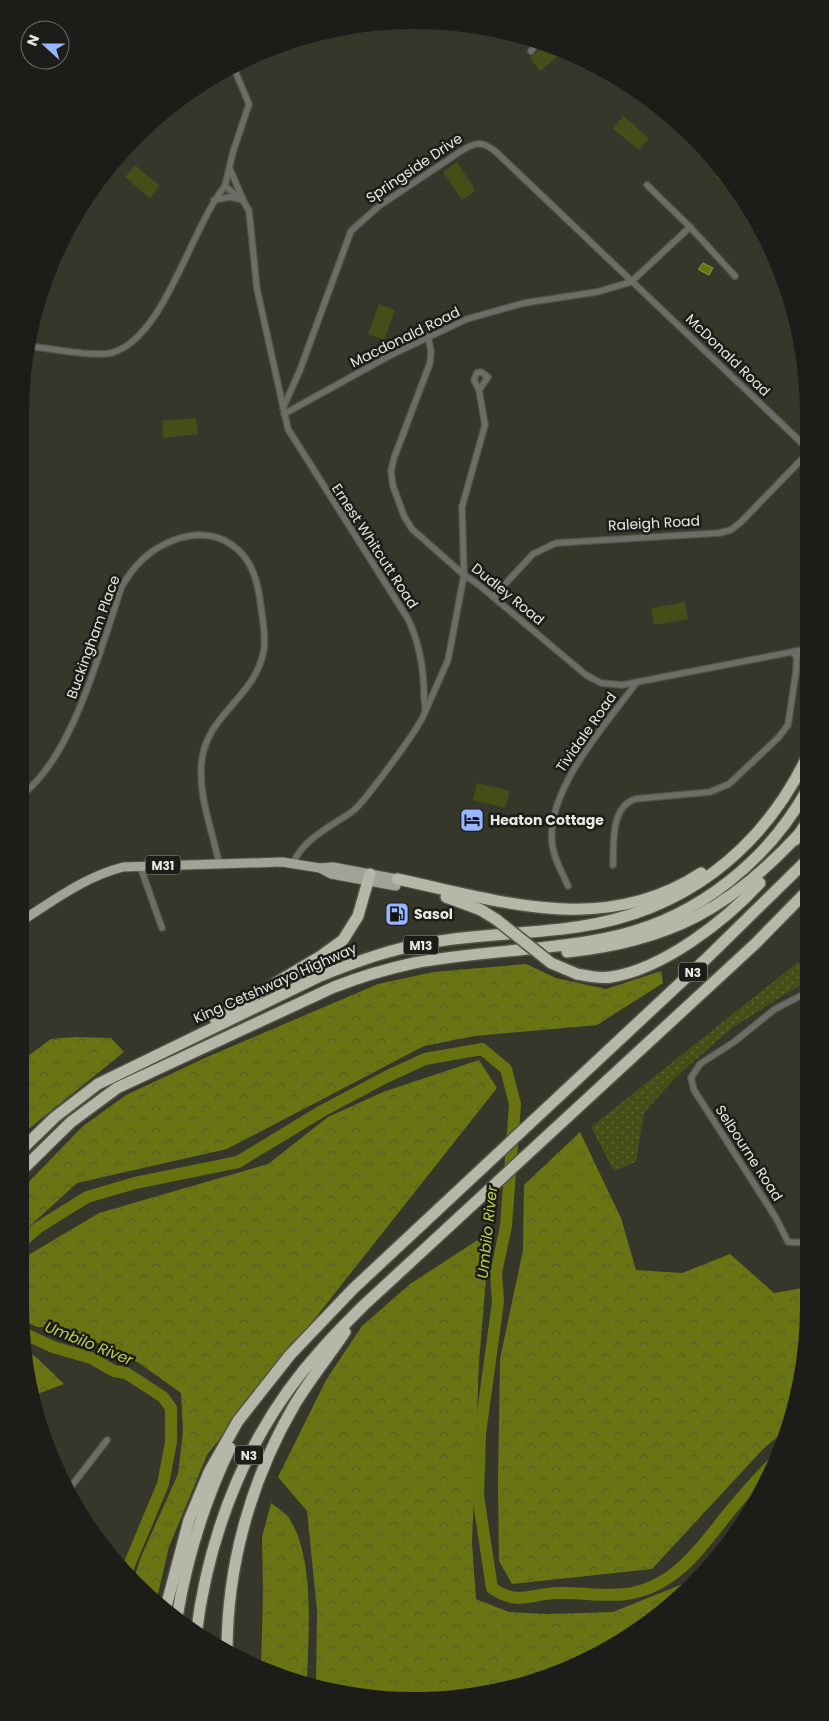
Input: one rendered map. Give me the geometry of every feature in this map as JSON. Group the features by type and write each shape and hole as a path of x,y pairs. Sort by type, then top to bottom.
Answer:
{"highway":[{"name":"King Cetshwayo Highway","path":"29,1143 79,1097 126,1069 318,977 372,956 432,942 594,924 649,909 682,893 728,862 765,825 792,786 800,771"},
{"path":"396,883 531,907 589,910 638,901 675,887 716,864 746,840 792,786"},
{"name":"King Cetshwayo Highway","path":"29,1163 84,1111 117,1088 334,987 392,968 442,959 590,941 622,934 664,921 712,894 745,868 779,832 800,800"},
{"path":"396,883 468,905 497,920 551,963 577,974 595,978 625,974 643,968 670,954 699,935 753,890 787,852 799,834"},
{"path":"442,959 467,959 589,949 669,930 696,918 735,894 763,871 799,834"},
{"name":"N3","path":"178,1612 189,1555 210,1490 230,1447 269,1381 320,1322 721,945 800,867"},
{"path":"185,1041 211,1021 332,949 352,928 362,907 369,878"},
{"name":"N3","path":"198,1625 210,1556 226,1505 244,1464 268,1422 320,1350 363,1306 589,1098 800,899"},
{"path":"227,1644 228,1611 237,1552 246,1516 265,1462 295,1404 363,1306"},
{"path":"167,1603 189,1520 209,1472 234,1428 269,1381"}],"main road":[{"name":"M31","path":"29,916 100,873 140,866 293,863 320,868 331,874 396,883"}],"street":[{"path":"531,51 534,48"},
{"path":"35,347 100,354 128,346 141,334 171,287 213,200 225,186 233,152 249,104 236,73"},
{"name":"Springside Drive","path":"284,411 351,231 379,206 473,144 480,142 495,151 631,282"},
{"name":"Ernest Whitcutt Road","path":"230,169 251,218 257,289 284,411 292,438 412,630 423,668 424,712"},
{"path":"647,185 690,227 735,276"},
{"path":"225,186 243,201"},
{"path":"213,200 230,197 243,201"},
{"path":"631,282 690,227"},
{"name":"Macdonald Road","path":"284,411 428,336 467,319 518,304 597,292 631,282"},
{"name":"McDonald Road","path":"631,282 800,441"},
{"name":"Dudley Road","path":"428,336 432,351 430,363 394,458 391,478 404,516 412,529 464,575 494,597 594,680 613,685 800,651"},
{"path":"293,863 302,848 354,810 366,797 424,712 448,660 464,575 462,507 485,425 479,390"},
{"name":"Raleigh Road","path":"494,597 534,554 556,542 719,533 730,530 741,522 800,461"},
{"name":"Buckingham Place","path":"29,787 41,775 72,726 122,586 135,566 157,547 180,538 196,535 215,537 235,546 252,569 257,583 265,641 263,656 256,676 247,690 212,730 202,757 202,785 218,863"},
{"path":"612,865 616,824 619,813 625,804 635,799 710,792 724,788 785,730 791,714 797,652"},
{"name":"Tividale Road","path":"568,886 552,843 560,798 571,773 637,682"},
{"path":"140,866 162,928"},
{"name":"Selbourne Road","path":"800,996 776,1009 734,1042 700,1064 691,1078 694,1090 776,1218 788,1242 800,1243"},
{"path":"73,1484 107,1440"}],"shaded area":[{"path":"540,50 558,56 540,71 530,58"},
{"path":"623,116 649,138 639,150 613,129"},
{"path":"457,162 474,188 474,192 462,200 443,172"},
{"path":"135,165 160,186 150,198 125,177"},
{"path":"379,304 395,310 384,340 368,334"},
{"path":"196,418 198,434 163,438 162,421"},
{"path":"685,602 688,619 654,625 651,608"},
{"path":"477,783 510,791 505,808 473,800"},
{"path":"798,962 800,963 800,985 732,1028 676,1077 644,1113 636,1162 614,1171 591,1127"}],"green space":[{"path":"526,964 556,978 606,989 661,971 663,983 597,1025 475,1036 424,1046 227,1149 77,1183 29,1227 29,1182 83,1126 126,1095 207,1057 378,984 433,972"},
{"path":"75,1037 111,1038 124,1052 29,1129 29,1055 51,1039"},
{"path":"479,1060 497,1088 207,1455 169,1547 158,1595 136,1573 178,1474 183,1432 181,1393 139,1363 67,1328 37,1327 30,1324 29,1255 99,1213 268,1164 328,1117 383,1092"},
{"path":"580,1132 621,1218 636,1270 682,1273 730,1254 774,1293 800,1289 797,1357 793,1382 777,1437 764,1448 652,1569 512,1584 499,1561 500,1359 523,1250 524,1185"},
{"path":"490,1232 479,1362 472,1543 476,1599 509,1612 546,1614 613,1612 682,1584 649,1613 607,1641 562,1663 538,1672 490,1685 465,1689 414,1692 364,1689 316,1679 317,1611 307,1511 278,1477 326,1380 362,1326 410,1284"},
{"path":"32,1355 37,1358 64,1384 39,1394"},
{"path":"271,1503 289,1518 298,1535 303,1555 307,1576 309,1621 307,1677 261,1660 262,1537"}],"water":[{"path":"703,263 713,268 709,275 699,270"}],"waterway":[{"name":"Umbilo River","path":"29,1235 87,1197 135,1183 238,1162 322,1111 386,1077 425,1059 482,1049 506,1069 515,1104 506,1226 496,1273 498,1302 480,1434 478,1496 492,1588 509,1597 516,1598 557,1593 626,1594 643,1590 659,1583 686,1563 760,1477"},
{"name":"Umbilo River","path":"30,1336 53,1347 91,1358 114,1371 126,1373 163,1397 171,1408 171,1442 163,1484 129,1566"}],"place":[{"name":"Heaton Cottage","path":"472,820"},
{"name":"Sasol","path":"397,914"}]}
